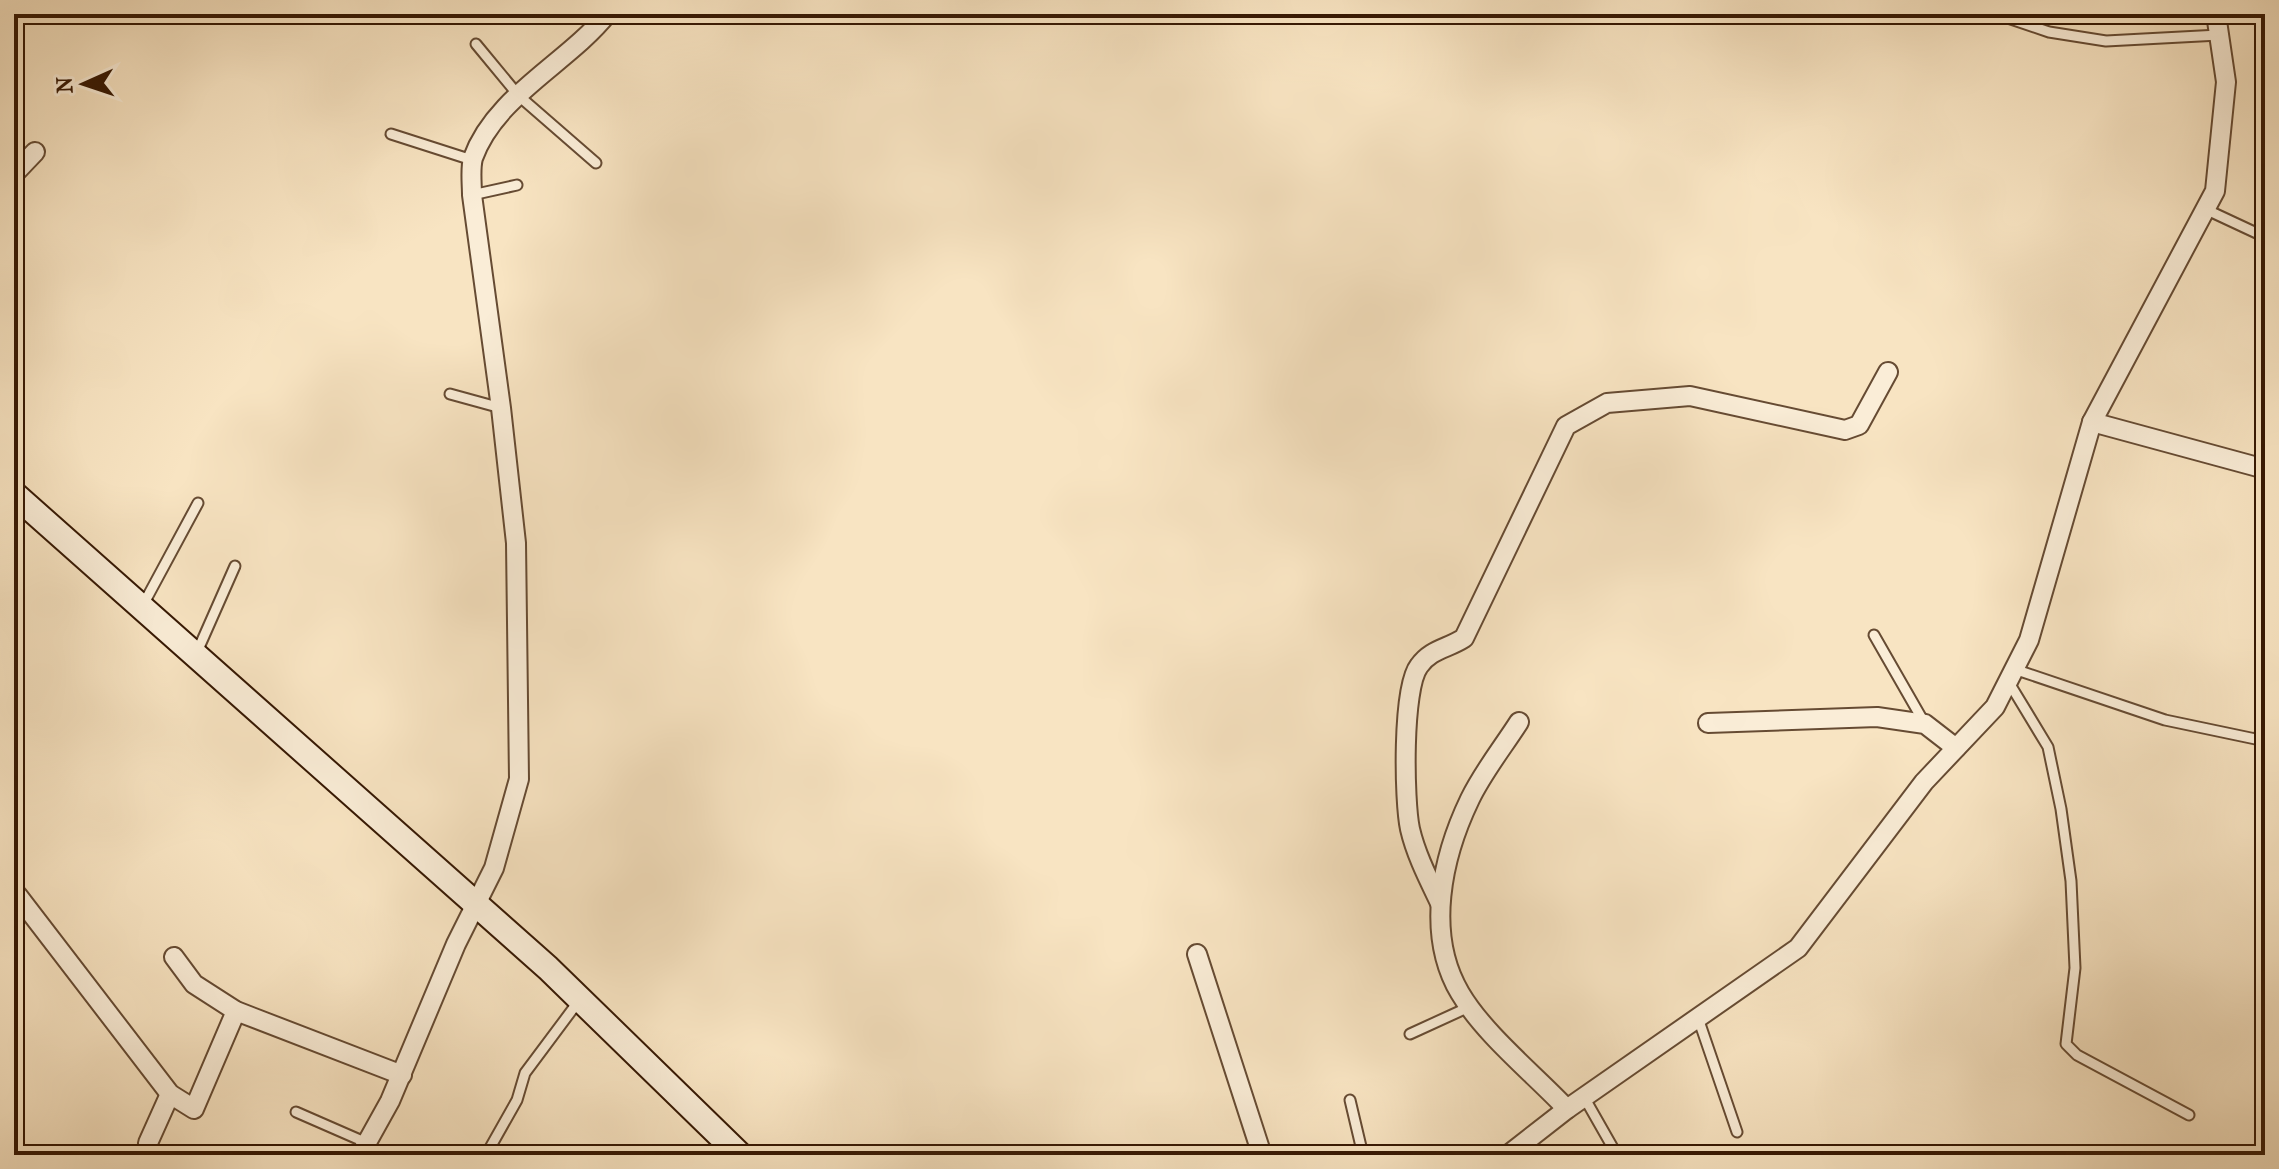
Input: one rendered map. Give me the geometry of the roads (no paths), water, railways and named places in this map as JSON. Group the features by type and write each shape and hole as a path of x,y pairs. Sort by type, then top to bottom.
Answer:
{"street":[{"path":"364,1149 402,1075 456,944 494,868 519,779 516,543 472,195 472,160 486,132 519,96 587,39 607,14"},
{"path":"1508,1155 1567,1109 1798,948 1924,782 1995,707 2029,640 2092,422 2215,191 2226,82 2216,14"},
{"path":"14,174 35,152"},
{"path":"1440,903 1410,830 1407,802 1408,703 1416,669 1434,650 1451,646 1464,638 1566,426 1607,403 1690,396 1845,430 1859,425 1888,372"},
{"path":"2092,422 2265,469"},
{"path":"14,494 143,605 580,999 740,1155"},
{"path":"1708,723 1877,717 1925,724 1956,748"},
{"path":"1519,722 1470,798 1447,865 1440,903 1440,930 1451,973 1469,1007 1567,1109"},
{"path":"18,896 170,1094 194,1109 236,1011"},
{"path":"1197,954 1262,1155"},
{"path":"174,957 194,984 236,1011 402,1075"},
{"path":"148,1143 170,1094"}],"lane":[{"path":"1996,14 2049,32 2106,41 2219,35"},
{"path":"476,44 519,96 596,163"},
{"path":"391,134 472,160"},
{"path":"472,195 517,185"},
{"path":"2205,209 2265,237"},
{"path":"450,394 501,408"},
{"path":"143,605 198,503"},
{"path":"196,655 235,566"},
{"path":"1874,635 1925,724"},
{"path":"2011,675 2165,720 2262,740 2265,720"},
{"path":"2011,675 2048,747 2061,809 2071,881 2075,968 2066,1044 2077,1055 2189,1115"},
{"path":"486,1155 517,1100 525,1073 580,999"},
{"path":"1410,1034 1469,1007"},
{"path":"1698,1018 1737,1132"},
{"path":"1584,1097 1617,1155"},
{"path":"1350,1100 1363,1155"},
{"path":"296,1112 364,1149"}]}
